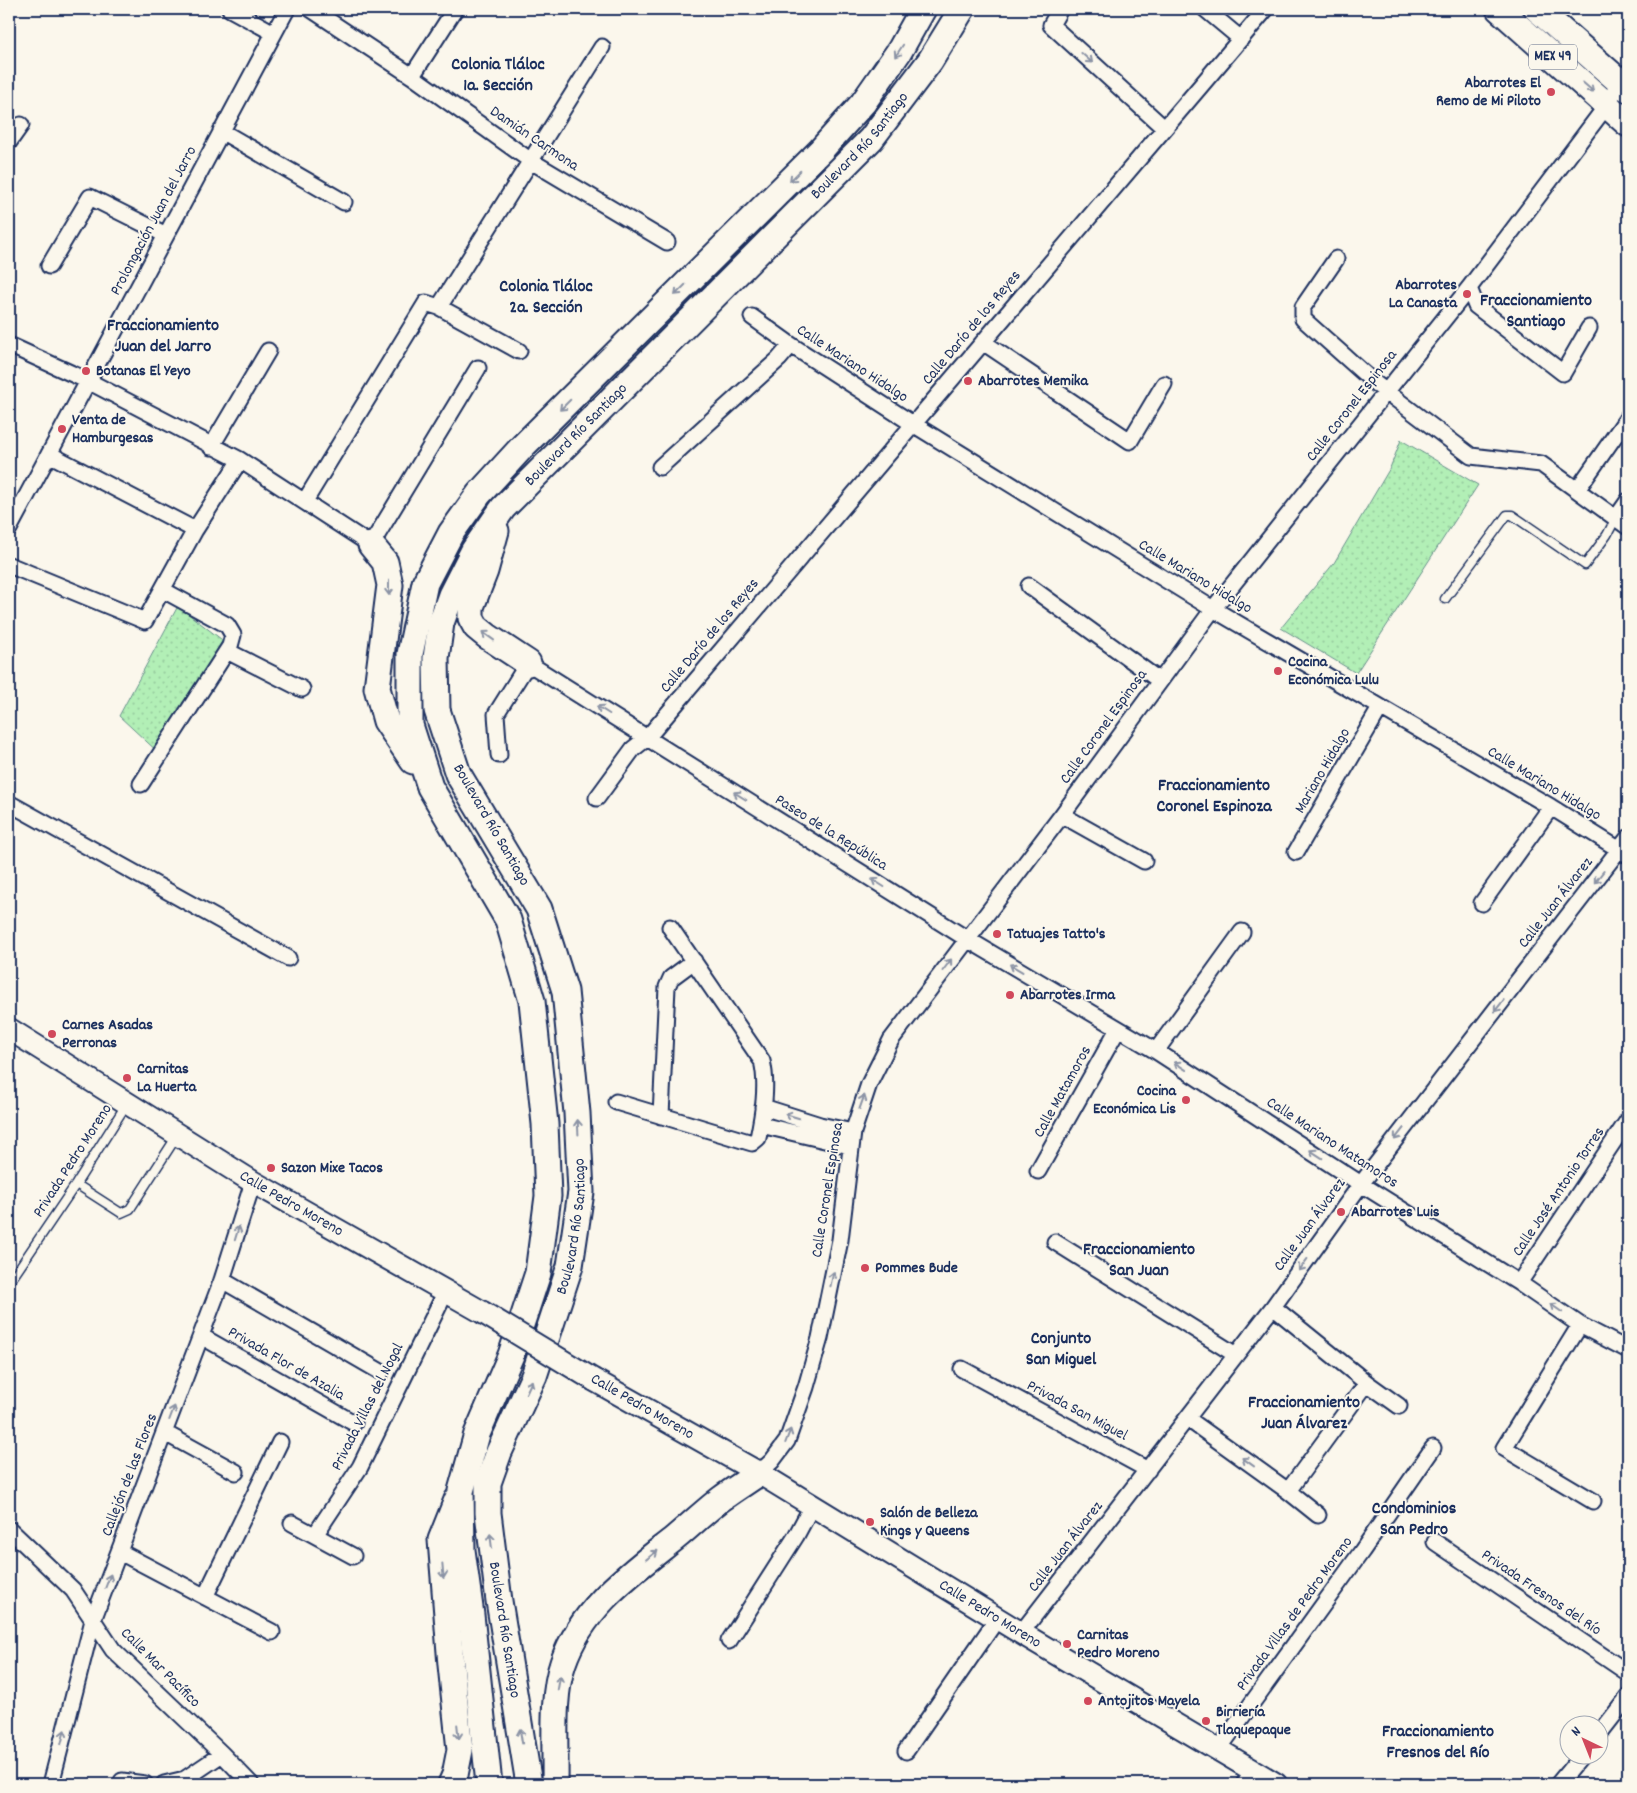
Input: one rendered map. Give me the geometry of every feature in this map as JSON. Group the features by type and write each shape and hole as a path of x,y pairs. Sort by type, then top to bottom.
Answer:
{"main road":[{"name":"Boulevard Río Santiago","path":"489,1784 462,1550 461,1491 477,1434 511,1355 538,1273 548,1196 545,1124 532,1001 508,920 430,787 410,725 410,654 425,583 451,534 479,494 523,446 821,150 863,103 900,50 923,9"},
{"name":"Boulevard Río Santiago","path":"529,1784 499,1601 488,1513 488,1483 499,1452 534,1376 570,1266 581,1192 578,1113 565,991 539,909 458,774 437,710 436,658 441,623 451,595 474,550 503,508 871,138 930,61 962,9"},
{"name":"MEX 49","path":"1499,9 1628,124"},
{"name":"MEX 49","path":"1537,9 1625,81"},
{"path":"503,508 485,571 471,607 471,618 476,628 528,663"},
{"path":"371,545 385,562 390,585 377,688 386,721 430,787"},
{"path":"555,1784 556,1703 563,1664 577,1633 596,1606 630,1572 675,1538 720,1499 759,1473"},
{"path":"451,1784 456,1775 460,1750 440,1540 461,1491"}],"street":[{"path":"230,9 274,33"},
{"name":"Prolongación Juan del Jarro","path":"9,529 287,9"},
{"name":"Damián Carmona","path":"311,9 412,76 531,161 667,242"},
{"path":"412,76 455,9"},
{"path":"1060,9 1051,25 1164,128"},
{"path":"1205,9 1241,39"},
{"name":"Calle Darío de los Reyes","path":"596,798 633,749 647,738 1266,9"},
{"path":"439,307 602,47"},
{"name":"Calle Coronel Espinosa","path":"759,1473 772,1461 787,1440 806,1387 820,1338 840,1240 851,1139 869,1084 891,1040 1062,814 1213,609 1469,288 1625,81"},
{"path":"9,142 20,125"},
{"path":"221,131 344,202"},
{"path":"49,266 90,198 166,235"},
{"path":"1336,260 1303,307 1303,320 1386,391 1471,456 1541,464 1622,523 1628,501"},
{"path":"1469,288 1476,306 1563,373 1589,328"},
{"path":"305,501 426,303 439,307 519,351"},
{"name":"Calle Mariano Hidalgo","path":"752,317 791,345 913,424 1213,609 1380,708 1625,848"},
{"path":"983,342 1130,441 1164,384"},
{"path":"9,344 88,381 211,447 240,460 371,545 478,368"},
{"path":"660,467 779,359 791,345"},
{"path":"211,447 268,351"},
{"path":"1577,490 1628,417"},
{"path":"49,454 195,530"},
{"path":"9,565 145,621 195,530 240,460"},
{"path":"1029,586 1160,681"},
{"path":"141,784 227,651 233,635 227,625 163,590"},
{"path":"227,651 302,689"},
{"path":"499,755 496,714 528,663"},
{"name":"Paseo de la República","path":"528,663 967,939 1118,1029"},
{"name":"Mariano Hidalgo","path":"1296,852 1380,708"},
{"path":"9,803 288,958"},
{"path":"1482,903 1552,807"},
{"path":"1062,814 1144,861"},
{"name":"Calle Juan Álvarez","path":"1021,1633 1273,1307 1361,1184 1625,848"},
{"path":"616,1102 752,1142 758,1138 763,1107 765,1073 762,1061 670,928"},
{"path":"1156,1051 1242,932"},
{"path":"661,1116 667,987 671,978 694,961"},
{"name":"Calle Pedro Moreno","path":"9,1029 252,1182 446,1291 594,1380 759,1473 997,1619 1218,1750 1248,1778 1276,1784"},
{"name":"Calle Mariano Matamoros","path":"1118,1029 1156,1051 1361,1184 1519,1283 1580,1325 1628,1350"},
{"name":"Calle Matamoros","path":"1038,1171 1118,1029"},
{"path":"763,1107 820,1125 851,1139"},
{"name":"Calle José Antonio Torres","path":"1519,1283 1628,1120"},
{"path":"761,1125 851,1139"},
{"name":"Callejón de las Flores","path":"51,1784 93,1620 222,1280 252,1182"},
{"path":"1055,1242 1236,1355"},
{"path":"222,1280 381,1372"},
{"name":"Privada Villas del Nogal","path":"315,1535 360,1467 446,1291"},
{"path":"1273,1307 1367,1383 1399,1406"},
{"path":"1580,1325 1504,1448 1593,1501"},
{"name":"Privada Flor de Azalia","path":"201,1336 354,1423"},
{"name":"Privada San Miguel","path":"962,1368 1148,1470"},
{"path":"1288,1491 1367,1383"},
{"path":"1188,1419 1288,1491 1318,1516"},
{"path":"164,1433 236,1472"},
{"path":"205,1597 280,1442"},
{"name":"Privada Villas de Pedro Moreno","path":"1218,1750 1433,1448"},
{"path":"729,1640 796,1536 812,1506"},
{"path":"292,1523 353,1556"},
{"name":"Calle Mar Pacífico","path":"9,1529 73,1590 113,1650 251,1784"},
{"name":"Privada Fresnos del Río","path":"1434,1542 1628,1673"},
{"path":"120,1552 272,1632"},
{"path":"906,1751 997,1619"},
{"path":"1610,1720 1628,1697"},
{"path":"164,1784 185,1779 222,1754"},
{"path":"1558,1784 1573,1766"},
{"path":"122,1781 145,1784"}],"lane":[{"path":"1445,599 1507,515 1512,515 1584,565 1607,534 1622,523"},
{"name":"Privada Pedro Moreno","path":"9,1283 127,1104"},
{"path":"76,1184 121,1213 130,1209 177,1136"}],"green space":[{"path":"1401,440 1478,485 1356,673 1281,628 1334,563 1390,468"},
{"path":"178,606 230,646 160,754 119,716"}],"place":[{"name":"Abarrotes El Remo de Mi Piloto","path":"1551,92"},
{"name":"Abarrotes La Canasta","path":"1467,294"},
{"name":"Botanas El Yeyo","path":"86,371"},
{"name":"Abarrotes Memika","path":"968,381"},
{"name":"Venta de Hamburgesas","path":"62,429"},
{"name":"Cocina Económica Lulu","path":"1278,671"},
{"name":"Tatuajes Tatto's","path":"997,934"},
{"name":"Abarrotes Irma","path":"1010,995"},
{"name":"Carnes Asadas Perronas","path":"52,1034"},
{"name":"Carnitas La Huerta","path":"127,1078"},
{"name":"Cocina Económica Lis","path":"1186,1100"},
{"name":"Sazon Mixe Tacos","path":"271,1168"},
{"name":"Abarrotes Luis","path":"1341,1212"},
{"name":"Pommes Bude","path":"865,1268"},
{"name":"Salón de Belleza Kings y Queens","path":"870,1522"},
{"name":"Carnitas Pedro Moreno","path":"1067,1644"},
{"name":"Antojitos Mayela","path":"1088,1701"},
{"name":"Birriería Tlaquepaque","path":"1206,1721"}],"district":[{"name":"Colonia Tláloc 1a. Sección","path":"498,75"},
{"name":"Colonia Tláloc 2a. Sección","path":"546,297"},
{"name":"Fraccionamiento Santiago","path":"1536,311"},
{"name":"Fraccionamiento Juan del Jarro","path":"163,336"},
{"name":"Fraccionamiento Coronel Espinoza","path":"1214,796"},
{"name":"Fraccionamiento San Juan","path":"1139,1260"},
{"name":"Conjunto San Miguel","path":"1061,1349"},
{"name":"Fraccionamiento Juan Álvarez","path":"1304,1414"},
{"name":"Condominios San Pedro","path":"1414,1519"},
{"name":"Fraccionamiento Fresnos del Río","path":"1438,1742"}]}
